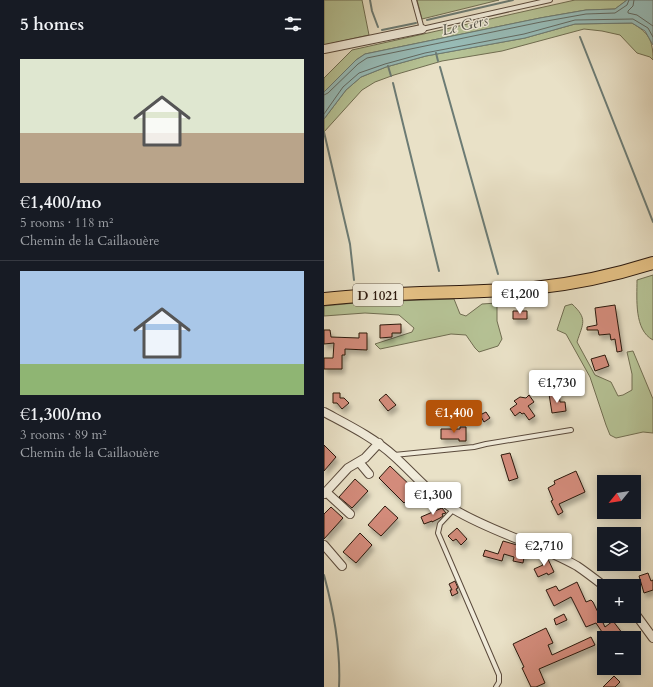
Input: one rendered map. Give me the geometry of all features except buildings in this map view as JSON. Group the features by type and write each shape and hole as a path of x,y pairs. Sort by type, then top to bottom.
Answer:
{"main road":[{"name":"D 1021","path":"324,299 359,295 534,288 594,278 633,270 653,264"}],"street":[{"path":"324,49 422,29"},
{"path":"324,412 379,443 424,485 454,509 482,524 560,558 577,567 597,581"},
{"path":"350,514 325,493 348,468 365,458 379,443"},
{"path":"359,462 369,474"},
{"path":"324,545 342,566"},
{"path":"641,622 653,638"}],"lane":[{"path":"414,0 422,29 550,0"},
{"path":"393,455 474,447 571,430"},
{"path":"454,509 440,524 438,533 499,675 496,687"}],"green space":[{"path":"324,0 362,0 369,35 324,45"},
{"path":"417,0 499,0 422,19"},
{"path":"575,0 627,0 615,9 586,10 540,18 365,54 356,60 324,92 324,78 352,50"},
{"path":"632,23 642,30 649,38 652,47 653,60 650,57 637,53 620,35 584,29 502,51 442,61 375,82 362,90 324,132 324,119 346,90 361,77 386,67 426,56 525,38 575,24"},
{"path":"653,275 653,340 642,329 640,322 638,313 637,280"},
{"path":"454,299 460,314 466,316 482,304 497,303 497,321 502,339 498,346 479,352 466,335 451,334 380,349 375,344 412,332 414,328 399,315 365,313 324,316 324,306 366,302"},
{"path":"572,304 577,309 583,322 577,342 595,375 611,382 618,396 632,390 632,374 627,352 633,351 653,399 653,433 643,432 616,438 610,435 590,377 566,334 557,330 565,306"}],"water":[{"path":"627,0 653,0 653,45 645,31 632,23 575,24 525,38 426,56 386,67 361,77 346,90 324,119 324,92 356,60 365,54 540,18 586,10 615,9"}],"waterway":[{"path":"370,0 372,11 378,27"},
{"name":"Le Gers","path":"427,20 513,0"},
{"path":"382,30 416,23"},
{"path":"580,37 653,222"},
{"path":"436,53 438,61"},
{"path":"388,66 391,76"},
{"path":"440,67 498,274"},
{"path":"393,83 439,271"},
{"path":"324,132 350,244 354,280"},
{"path":"324,575 331,603 338,645 339,687"}]}
